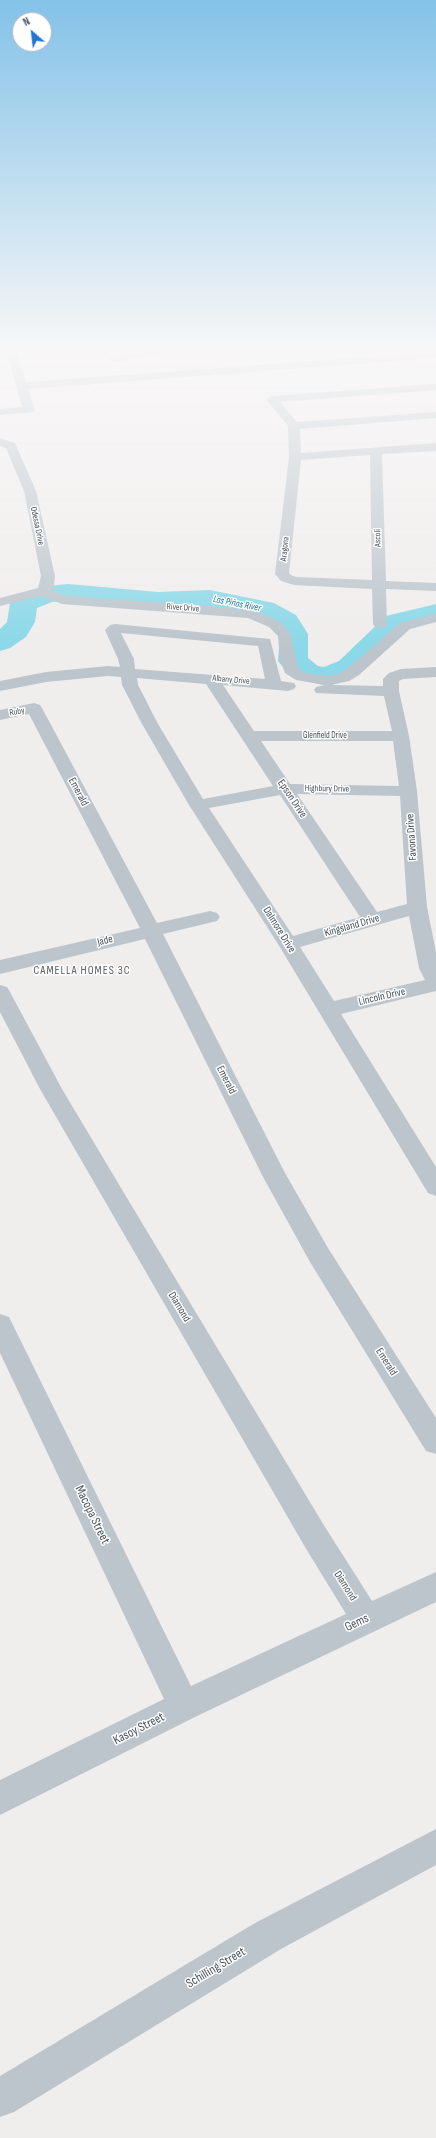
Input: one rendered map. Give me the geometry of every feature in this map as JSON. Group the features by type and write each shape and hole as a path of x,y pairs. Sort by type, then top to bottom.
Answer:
{"street":[{"name":"Odessa Drive","path":"10,446 30,491 48,576 45,592"},
{"name":"Aragona","path":"295,446 295,457 282,574 286,578 294,581 436,587"},
{"path":"295,457 436,447"},
{"name":"Ascoli","path":"376,452 380,624"},
{"path":"0,602 45,592"},
{"name":"River Drive","path":"45,592 62,600 210,610 256,616 274,624 285,635 288,660 291,670 302,677 328,681 343,678 353,672 405,626 434,624"},
{"name":"Dalmore Drive","path":"274,684 265,642 115,628 112,630 126,659 130,685 150,724 198,805 288,944 436,1187"},
{"name":"Albany Drive","path":"0,686 72,674 127,671 274,684 310,689 391,691"},
{"path":"391,691 391,679 395,676 401,674 436,672"},
{"name":"Epson Drive","path":"210,678 372,920"},
{"name":"Favona Drive","path":"391,691 401,736 408,791 417,908 429,968 436,983"},
{"name":"Ruby","path":"0,715 34,708"},
{"name":"Emerald","path":"34,708 151,930 278,1182 319,1255 436,1442"},
{"name":"Glenfield Drive","path":"249,736 401,736"},
{"name":"Highbury Drive","path":"198,805 285,789 408,791"},
{"name":"Kingsland Drive","path":"288,944 417,908"},
{"name":"Jade","path":"0,967 210,917"},
{"name":"Lincoln Drive","path":"327,1010 436,983"},
{"name":"Diamond","path":"0,992 121,1210 311,1530 366,1619"},
{"name":"Macopa Street","path":"0,1325 184,1706"},
{"name":"Gems","path":"278,1661 436,1587"},
{"name":"Kasoy Street","path":"0,1798 278,1661"},
{"name":"Schilling Street","path":"0,2098 268,1936 436,1846"}],"waterway":[{"name":"Las Piñas River","path":"0,642 16,631 21,622 24,603 47,594 68,592 158,600 210,598 264,609 286,621 294,634 293,661 308,673 328,677 349,667 396,622 436,612"}],"district":[{"name":"CAMELLA HOMES 3C","path":"82,971"}]}
